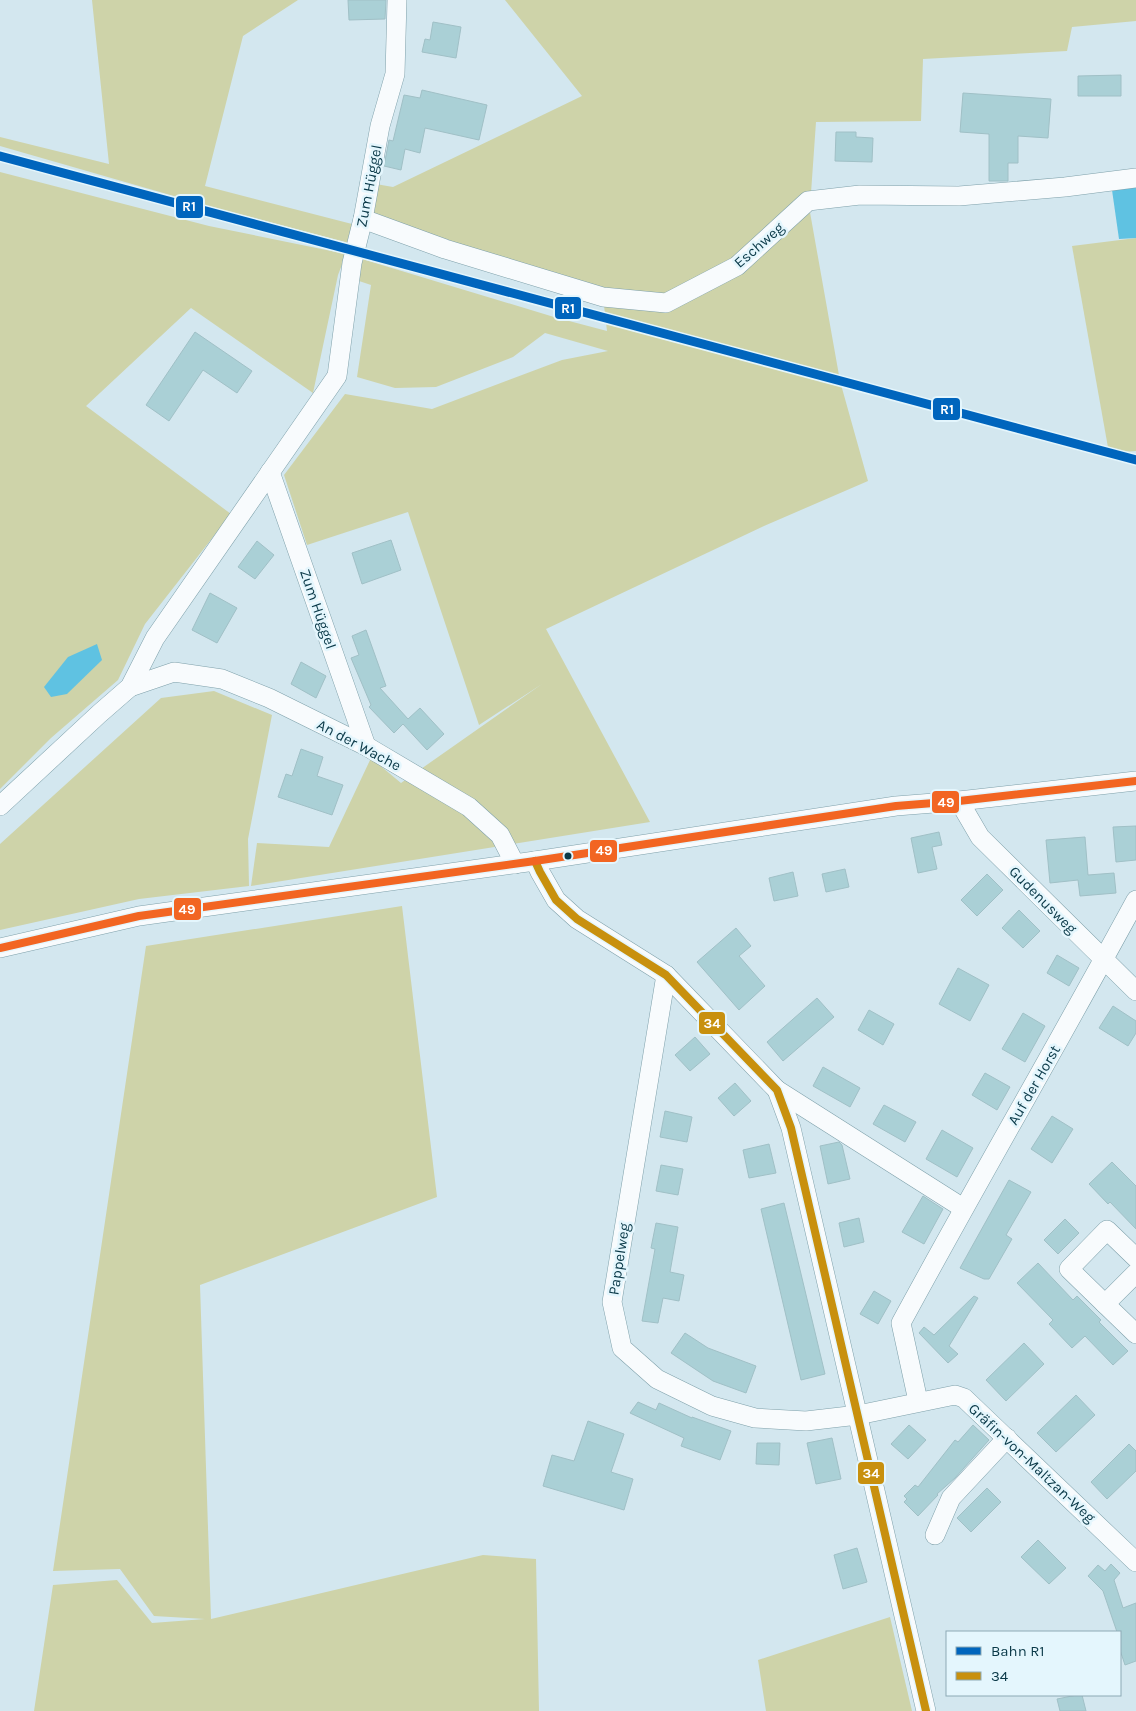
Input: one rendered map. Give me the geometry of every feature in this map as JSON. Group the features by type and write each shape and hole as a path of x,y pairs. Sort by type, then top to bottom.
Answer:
{"street":[{"name":"Zum Hüggel","path":"0,806 130,687 155,638 337,376 352,264 363,219 380,126 396,74 397,0"},
{"name":"Eschweg","path":"363,219 445,249 603,297 666,303 737,266 808,201 860,195 959,196 1065,187 1136,178"},
{"name":"Zum Hüggel","path":"270,472 366,746"},
{"name":"Zum Hüggel","path":"130,687 174,672"},
{"name":"An der Wache","path":"174,672 222,679 269,698 366,746 469,807 500,835 515,864"},
{"path":"0,948 139,916 515,864 896,806 959,801 1136,781"},
{"name":"Gudenusweg","path":"959,801 980,837 1136,991"},
{"path":"535,861 556,900 577,919 666,975 777,1090 963,1208"},
{"name":"Auf der Horst","path":"918,1401 901,1323 963,1208 1136,900"},
{"name":"Pappelweg","path":"666,975 612,1302 622,1348 657,1379 712,1406 755,1418 806,1421 858,1415"},
{"path":"777,1090 791,1128 926,1711"},
{"path":"1136,1258 1107,1230 1069,1269 1136,1334"},
{"path":"1105,1304 1136,1273"},
{"name":"Gräfin-von-Maltzan-Weg","path":"858,1415 918,1401 955,1395 964,1398 1136,1562"},
{"path":"935,1534 951,1498 1007,1438"}],"green space":[{"path":"92,0 298,0 243,36 205,186 352,224 349,243 212,207 0,146 0,137 109,164"},
{"path":"505,0 1136,0 1136,21 1072,27 1067,51 923,59 921,121 816,122 811,193 808,201 840,381 868,481 764,526 546,629 650,822 251,886 257,843 329,847 371,758 401,783 542,684 479,725 408,512 307,545 284,475 345,394 432,409 562,360 608,351 545,333 513,357 436,387 395,388 357,377 371,285 359,281 362,259 554,317 607,331 603,297 363,219 370,183 393,187 582,96"},
{"path":"0,172 209,226 346,254 338,275 313,393 191,308 86,406 231,514 145,624 118,680 51,738 0,789"},
{"path":"1136,238 1136,451 1109,453 1072,246"},
{"path":"214,691 272,715 248,839 249,886 139,899 0,930 0,844 161,698"},
{"path":"402,906 437,1197 200,1285 211,1619 483,1555 536,1559 539,1711 34,1711 53,1585 117,1580 152,1623 205,1619 154,1616 120,1569 53,1571 146,946"},
{"path":"890,1617 912,1711 766,1711 758,1660"}],"water":[{"path":"1136,185 1136,238 1119,239 1112,190"},
{"path":"97,644 102,660 67,694 51,697 44,687 68,657"}],"building":[{"path":"348,0 386,0 385,19 349,20"},
{"path":"433,22 461,27 456,58 422,52 425,39 430,40"},
{"path":"1121,75 1121,96 1078,96 1078,76"},
{"path":"422,90 487,105 479,140 425,128 420,153 405,149 401,170 384,166 389,140 393,141 404,95 420,98"},
{"path":"963,93 1051,99 1048,138 1018,136 1018,163 1008,163 1008,181 989,181 989,134 960,132"},
{"path":"836,132 856,132 856,137 873,138 872,162 835,161"},
{"path":"195,332 252,371 237,393 203,370 169,421 146,405"},
{"path":"391,540 401,570 362,584 352,553"},
{"path":"257,541 274,555 255,579 238,567"},
{"path":"210,593 237,608 217,643 192,630"},
{"path":"366,630 386,686 380,688 408,719 420,708 444,734 427,750 403,724 394,733 369,707 371,705 351,658 359,655 352,636"},
{"path":"301,662 326,676 316,698 291,684"},
{"path":"301,749 323,757 317,776 343,785 332,815 278,797 286,774 292,776"},
{"path":"1136,826 1136,860 1116,862 1113,827"},
{"path":"939,832 942,845 932,847 937,869 918,873 911,838"},
{"path":"1085,837 1088,875 1114,873 1116,893 1080,896 1078,880 1050,883 1046,840"},
{"path":"845,869 849,887 826,892 822,874"},
{"path":"793,872 798,896 774,901 769,878"},
{"path":"987,874 1003,890 977,916 961,900"},
{"path":"1019,910 1040,931 1023,948 1002,928"},
{"path":"736,928 751,946 739,956 765,986 739,1010 697,962"},
{"path":"1057,955 1079,968 1069,986 1047,973"},
{"path":"958,968 989,985 970,1021 939,1004"},
{"path":"817,998 834,1017 783,1061 767,1042"},
{"path":"1113,1006 1136,1021 1136,1033 1128,1046 1099,1028"},
{"path":"869,1010 894,1024 883,1045 858,1030"},
{"path":"1023,1013 1045,1026 1025,1062 1002,1049"},
{"path":"695,1037 710,1054 690,1071 675,1055"},
{"path":"823,1067 860,1088 850,1107 813,1086"},
{"path":"985,1073 1010,1087 997,1110 972,1095"},
{"path":"735,1083 751,1101 734,1116 718,1098"},
{"path":"884,1105 916,1122 905,1142 873,1124"},
{"path":"665,1111 692,1117 687,1142 660,1137"},
{"path":"1052,1116 1073,1129 1052,1163 1031,1149"},
{"path":"942,1130 973,1148 957,1177 926,1159"},
{"path":"839,1142 842,1145 850,1179 828,1184 820,1146"},
{"path":"769,1144 776,1173 749,1178 743,1150"},
{"path":"1112,1162 1136,1186 1136,1229 1110,1202 1108,1204 1089,1184"},
{"path":"661,1165 683,1169 678,1195 656,1191"},
{"path":"1009,1180 1031,1192 1006,1235 1012,1239 989,1279 984,1279 960,1268"},
{"path":"923,1196 943,1209 924,1244 902,1232"},
{"path":"784,1203 825,1374 801,1380 761,1209"},
{"path":"859,1218 864,1242 844,1247 839,1223"},
{"path":"1065,1219 1079,1233 1058,1254 1044,1240"},
{"path":"656,1223 678,1227 670,1272 684,1275 679,1301 663,1298 658,1323 642,1321 655,1249 651,1248"},
{"path":"1038,1263 1073,1300 1077,1296 1101,1320 1099,1322 1128,1351 1113,1365 1085,1336 1072,1348 1049,1324 1053,1320 1017,1283"},
{"path":"874,1291 891,1301 878,1324 860,1314"},
{"path":"974,1296 978,1298 949,1346 958,1354 948,1363 919,1333 924,1327 934,1335"},
{"path":"685,1333 708,1348 756,1366 746,1393 713,1381 671,1353"},
{"path":"1024,1343 1044,1364 1006,1401 986,1380"},
{"path":"1076,1395 1095,1415 1056,1452 1037,1433"},
{"path":"638,1402 656,1410 659,1403 692,1418 731,1431 720,1460 681,1446 684,1438 630,1413"},
{"path":"588,1421 624,1434 611,1472 633,1479 624,1510 543,1486 552,1455 574,1461"},
{"path":"909,1425 926,1440 908,1459 891,1444"},
{"path":"973,1425 989,1440 918,1516 904,1502 907,1499 904,1496 915,1485 918,1487 955,1440 958,1442"},
{"path":"832,1438 841,1479 816,1484 807,1443"},
{"path":"757,1443 780,1443 779,1465 756,1464"},
{"path":"1129,1444 1136,1451 1136,1471 1107,1499 1091,1482"},
{"path":"987,1488 1001,1502 971,1532 957,1518"},
{"path":"1038,1540 1066,1568 1049,1584 1021,1557"},
{"path":"857,1548 867,1582 843,1589 834,1555"},
{"path":"1111,1564 1120,1573 1114,1580 1123,1608 1136,1603 1136,1661 1125,1665 1121,1653 1121,1631 1117,1631 1103,1591 1088,1576 1098,1565 1105,1571"},
{"path":"1082,1696 1086,1711 1060,1711 1057,1699"}],"rail line":[{"name":"R1","path":"0,156 1136,460"}],"transit line":[{"name":"49","path":"0,948 139,916 535,861 896,806 959,801 1136,781"},
{"name":"34","path":"535,861 556,900 577,919 666,975 777,1090 791,1128 926,1711"}]}
